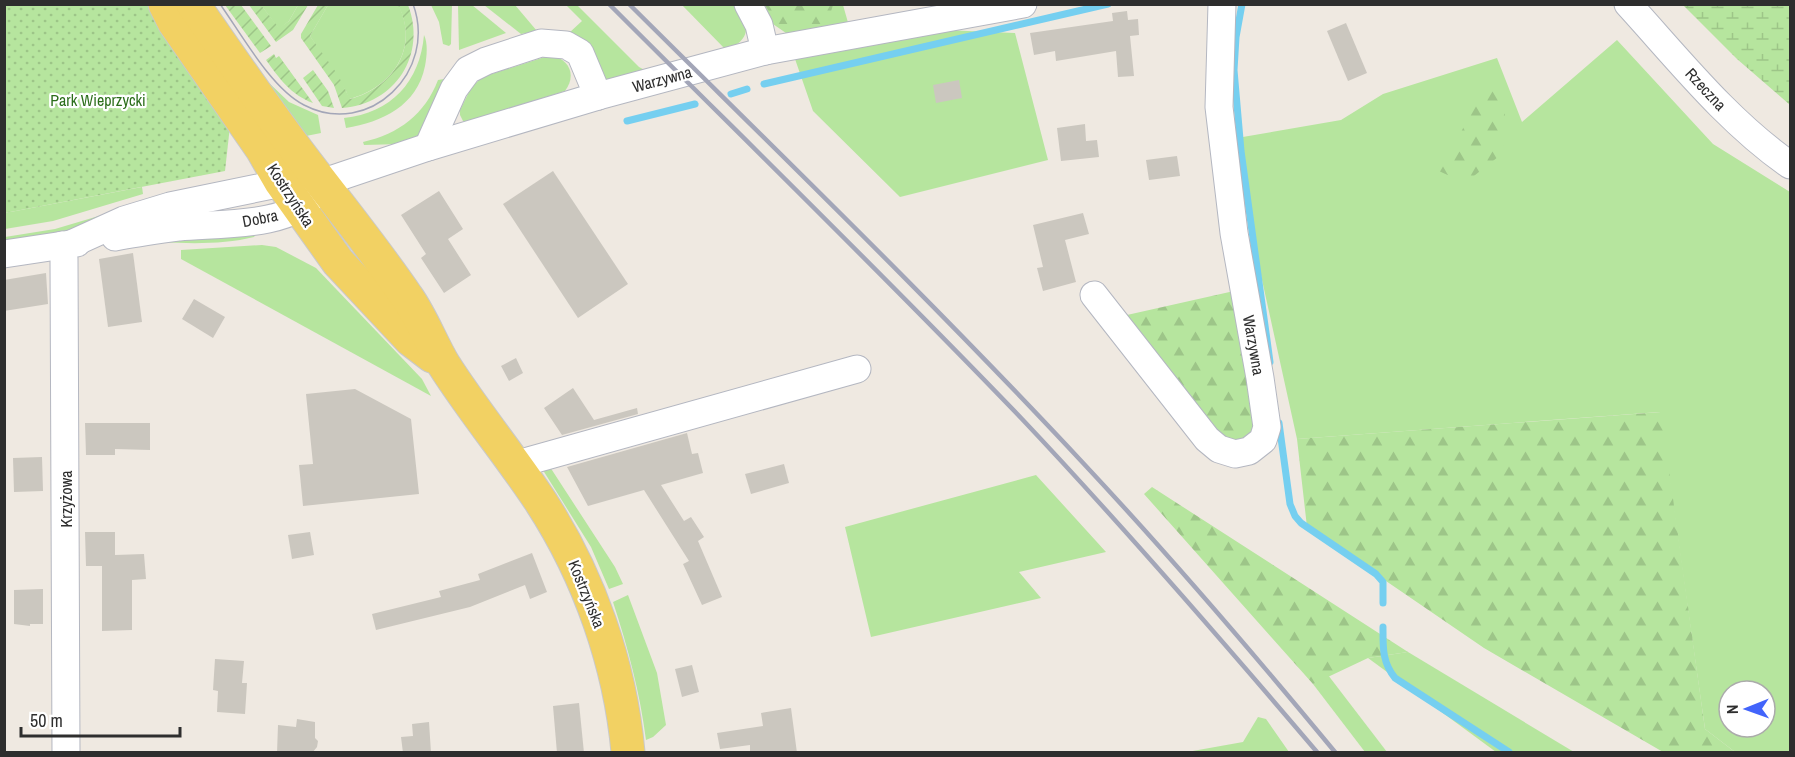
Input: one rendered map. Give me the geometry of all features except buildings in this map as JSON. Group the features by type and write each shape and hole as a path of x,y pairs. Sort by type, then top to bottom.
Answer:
{"main road":[{"name":"Kostrzyńska","path":"165,4 180,31 338,262 411,340 444,364"},
{"name":"Kostrzyńska","path":"193,4 321,183 355,224 409,299 444,364 541,502 584,582 601,626 615,676 628,753"}],"street":[{"path":"748,4 759,25 765,51"},
{"name":"Warzywna","path":"1094,295 1207,439 1219,449 1235,454 1249,451 1263,440 1267,427 1234,232 1219,106 1222,4"},
{"name":"Rzeczna","path":"1628,4 1734,119 1774,154 1791,165"},
{"name":"Warzywna","path":"321,183 428,147 598,96 765,51 1014,6"},
{"path":"428,147 454,89 468,70 486,61 542,44 566,45 580,53 598,96"},
{"name":"Dobra","path":"4,254 66,244 124,220 170,206 290,195 297,180 321,183"},
{"name":"Krzyżowa","path":"66,244 64,259 66,753"},
{"path":"514,465 857,369"}],"green space":[{"path":"398,4 404,20 406,35 404,50 398,64 378,86 365,94 349,99 310,36 328,5"},
{"name":"Park Wieprzycki","path":"5,5 148,5 230,126 225,171 5,213"},
{"path":"225,5 241,5 271,46 260,53"},
{"path":"249,5 261,5 279,28 289,21 298,5 308,5 293,30 276,42"},
{"path":"261,5 298,5 289,21 279,29"},
{"path":"318,5 328,5 310,36 338,75 350,99 379,86 398,64 404,50 406,36 404,21 398,5 408,5 413,23 410,58 392,87 378,97 342,108 334,85 301,38 301,34"},
{"path":"431,5 452,5 451,44 449,46 443,44 439,22"},
{"path":"458,5 472,5 506,33 459,50"},
{"path":"484,5 515,5 537,31 521,34"},
{"path":"566,5 577,5 639,67 654,75 617,84 606,79 569,33 582,21"},
{"path":"682,5 741,5 746,26 744,37 726,50"},
{"path":"755,5 843,5 849,26 1015,33 1048,160 900,197 813,111 786,33 770,22"},
{"path":"765,5 833,5 827,24 777,24"},
{"path":"1683,5 1790,5 1790,105 1737,59"},
{"path":"424,35 427,46 426,62 421,80 406,102 385,116 346,128 344,118 376,110 400,92 416,67"},
{"path":"1617,40 1713,144 1790,192 1790,752 1735,752 1718,739 1777,739 1777,679 1717,679 1717,738 1705,729 1660,412 1297,439 1231,139 1341,120 1383,94 1497,58 1522,122"},
{"path":"274,54 276,58 279,56 313,103 292,91 276,73 266,60"},
{"path":"551,55 562,60 569,68 571,74 565,91 470,121 463,121 460,110 471,88 482,77"},
{"path":"313,70 328,91 334,108 322,106 303,78"},
{"path":"450,78 422,136 401,144 364,145 363,142 388,134 409,121 426,103 438,80"},
{"path":"268,82 289,102 318,115 321,133 296,138 269,90"},
{"path":"1484,88 1498,92 1505,114 1503,153 1465,183 1428,166 1459,136"},
{"path":"142,187 143,194 53,221 5,229 5,213"},
{"path":"129,207 77,229 5,241 5,237 55,229"},
{"path":"256,234 254,237 221,242 163,242 168,240"},
{"path":"262,245 276,247 316,268 422,379 431,396 181,259 181,250"},
{"path":"1234,291 1261,428 1229,447 1118,317"},
{"path":"1661,412 1705,729 1735,752 1663,752 1484,648 1307,527 1297,439"},
{"path":"541,467 550,467 615,567 623,584 609,589 591,547"},
{"path":"1036,475 1106,552 1019,572 1041,598 871,637 845,527"},
{"path":"1152,487 1408,652 1368,658 1313,684 1144,494"},
{"path":"628,595 657,673 666,725 646,740 633,671 613,602"},
{"path":"1408,652 1574,752 1496,752 1368,658"},
{"path":"1328,675 1387,752 1365,752 1313,684"},
{"path":"1258,717 1266,719 1289,752 1187,752 1243,742"}],"waterway":[{"path":"764,84 1108,4"},
{"path":"1242,4 1236,37 1234,70 1241,151 1270,362"},
{"path":"731,94 747,89"},
{"path":"627,121 695,104"},
{"path":"1279,423 1290,504 1295,516 1301,523 1376,574 1383,582 1383,603"},
{"path":"1383,627 1385,660 1395,678 1509,752"}],"tram line":[{"path":"220,4 258,60 280,86 304,105 328,113 352,113 374,106 392,92 407,74 416,53 418,29 413,4"}],"railway":[{"path":"609,4 1022,419 1172,584 1317,752"},
{"path":"629,4 859,232 1029,405 1180,570 1335,752"}]}
